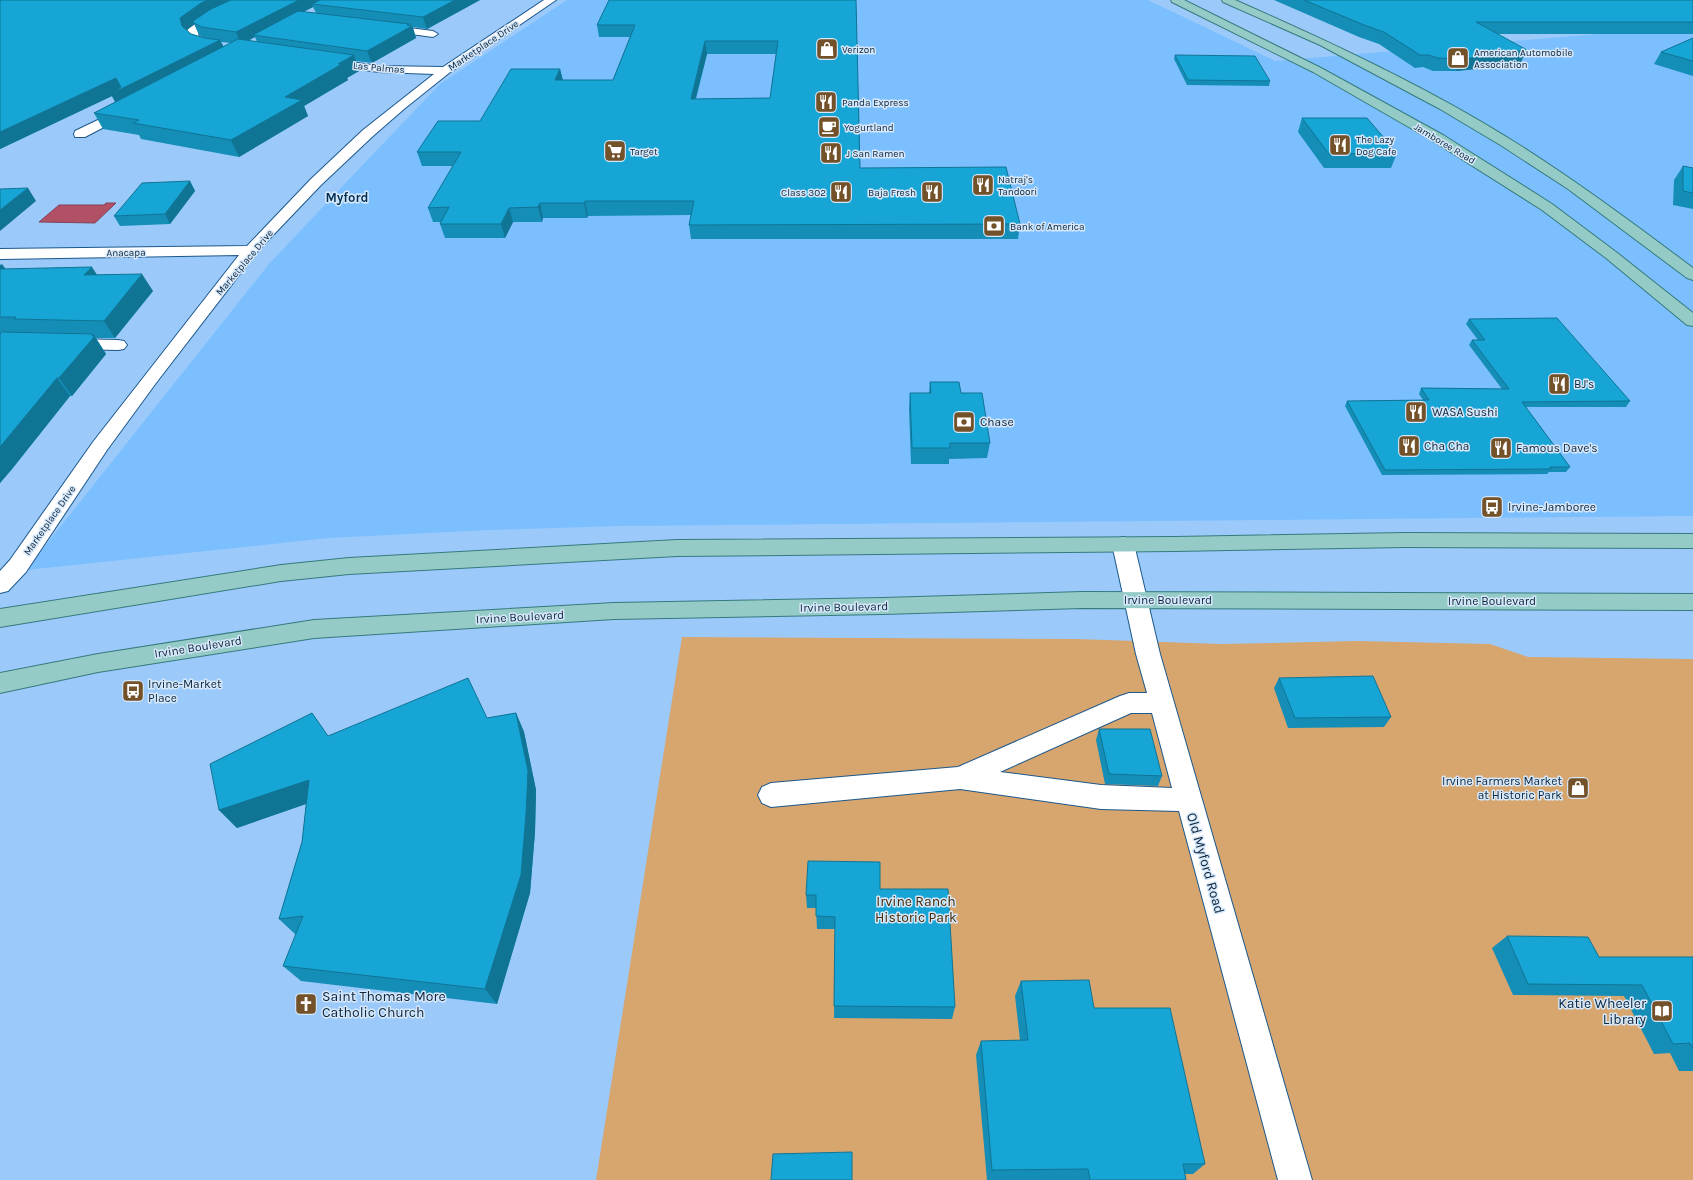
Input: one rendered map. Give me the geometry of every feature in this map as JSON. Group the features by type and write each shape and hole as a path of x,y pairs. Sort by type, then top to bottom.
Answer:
{"main road":[{"name":"Jamboree Road","path":"1176,0 1317,70 1438,138 1547,208 1611,255 1693,321"},
{"path":"1227,0 1348,56 1444,106 1508,143 1573,186 1693,275"},
{"path":"0,618 280,573 350,566 677,548 1406,540 1693,542"},
{"name":"Irvine Boulevard","path":"0,684 98,663 314,629 614,611 1136,600 1693,602"}],"street":[{"path":"227,47 204,44 195,40 192,35 192,31 211,18 250,0"},
{"name":"Marketplace Drive","path":"0,585 18,566 100,446 251,250 316,182 368,133 445,71 551,0"},
{"path":"373,27 434,34"},
{"name":"Las Palmas","path":"319,60 380,69 445,71"},
{"path":"80,134 136,105"},
{"name":"Anacapa","path":"0,254 251,250"},
{"name":"Anacapa","path":"0,267 239,264"},
{"path":"57,344 118,345"},
{"name":"Old Myford Road","path":"1123,544 1148,654 1295,1180"},
{"path":"960,778 1128,703 1162,702"},
{"path":"771,795 960,778 1101,797 1188,800"}],"shaded area":[{"path":"567,0 1148,0 1275,61 1693,26 1693,516 620,526 490,530 329,538 26,570 269,264 353,175 440,84"},
{"path":"106,203 116,203 95,223 39,222 59,205 104,205"}],"green space":[{"name":"Irvine Ranch Historic Park","path":"682,637 1077,639 1221,644 1357,641 1490,644 1528,657 1693,659 1693,1180 596,1180"}],"building":[{"path":"0,0 208,0 201,3 180,18 182,26 191,34 220,40 111,94 121,87 116,78 0,132"},
{"path":"231,0 299,0 236,32 202,27 194,23 193,21 211,9"},
{"path":"320,0 455,0 423,17 312,4"},
{"path":"609,0 856,0 860,168 1006,167 1020,224 689,225 694,201 585,201 584,203 540,203 538,207 509,208 501,224 440,224 449,207 428,208 461,152 417,152 438,121 480,121 511,69 560,69 555,80 613,80 635,25 597,25","holes":["705,41 778,41 770,98 691,99"]},
{"path":"1304,0 1693,0 1693,22 1476,22 1527,50 1517,51 1520,53 1461,59 1438,58 1428,55 1420,55 1384,32"},
{"path":"298,11 409,24 407,25 412,26 367,51 253,35"},
{"path":"1693,38 1693,61 1661,52"},
{"path":"238,39 354,55 338,64 342,64 285,97 302,100 231,140 133,123 139,120 94,113"},
{"path":"1175,55 1255,56 1270,81 1188,80"},
{"path":"1302,118 1367,118 1397,153 1329,154"},
{"path":"1683,166 1693,168 1693,193 1683,191"},
{"path":"190,181 165,214 114,216 142,183"},
{"path":"28,188 0,210 0,189"},
{"path":"92,267 84,275 142,274 104,321 14,319 16,317 0,317 0,269"},
{"path":"1557,318 1630,401 1522,402 1570,467 1550,467 1551,469 1385,470 1347,401 1429,400 1421,388 1509,389 1472,340 1485,340 1469,319"},
{"path":"2,332 93,334 92,336 95,336 59,378 57,378 0,447 0,334"},
{"name":"Chase","path":"930,382 959,382 961,393 982,393 990,443 950,443 950,448 912,448 910,393 931,393"},
{"path":"1373,676 1391,717 1295,718 1279,678"},
{"path":"468,678 487,718 516,713 528,771 521,875 485,989 283,966 303,916 279,919 302,842 309,780 219,810 210,764 312,713 328,736"},
{"path":"1099,729 1150,729 1162,776 1109,774"},
{"path":"808,861 880,862 880,889 948,889 955,1007 834,1006 835,917 816,916 816,895 806,895"},
{"path":"1507,936 1588,937 1599,957 1693,957 1693,1049 1690,1043 1673,1044 1642,985 1528,984"},
{"path":"1089,980 1094,1008 1170,1008 1205,1164 1183,1164 1186,1180 1090,1180 1088,1169 992,1170 981,1041 1028,1040 1021,981"},
{"path":"852,1152 852,1180 771,1180 773,1154"}],"place":[{"name":"Verizon","path":"827,49"},
{"name":"American Automobile Association","path":"1458,58"},
{"name":"Panda Express","path":"826,102"},
{"name":"Yogurtland","path":"829,127"},
{"name":"The Lazy Dog Cafe","path":"1340,145"},
{"name":"Target","path":"615,151"},
{"name":"J San Ramen","path":"831,153"},
{"name":"Natraj's Tandoori","path":"983,185"},
{"name":"Class 302","path":"841,192"},
{"name":"Baja Fresh","path":"932,192"},
{"name":"Bank of America","path":"994,226"},
{"name":"BJ's","path":"1559,384"},
{"name":"WASA Sushi","path":"1416,412"},
{"name":"Chase","path":"964,422"},
{"name":"Cha Cha","path":"1409,446"},
{"name":"Famous Dave's","path":"1501,448"},
{"name":"Irvine-Jamboree","path":"1492,507"},
{"name":"Irvine-Market Place","path":"133,691"},
{"name":"Irvine Farmers Market at Historic Park","path":"1578,788"},
{"name":"Saint Thomas More Catholic Church","path":"306,1004"},
{"name":"Katie Wheeler Library","path":"1662,1011"}],"district":[{"name":"Myford","path":"347,197"}]}
